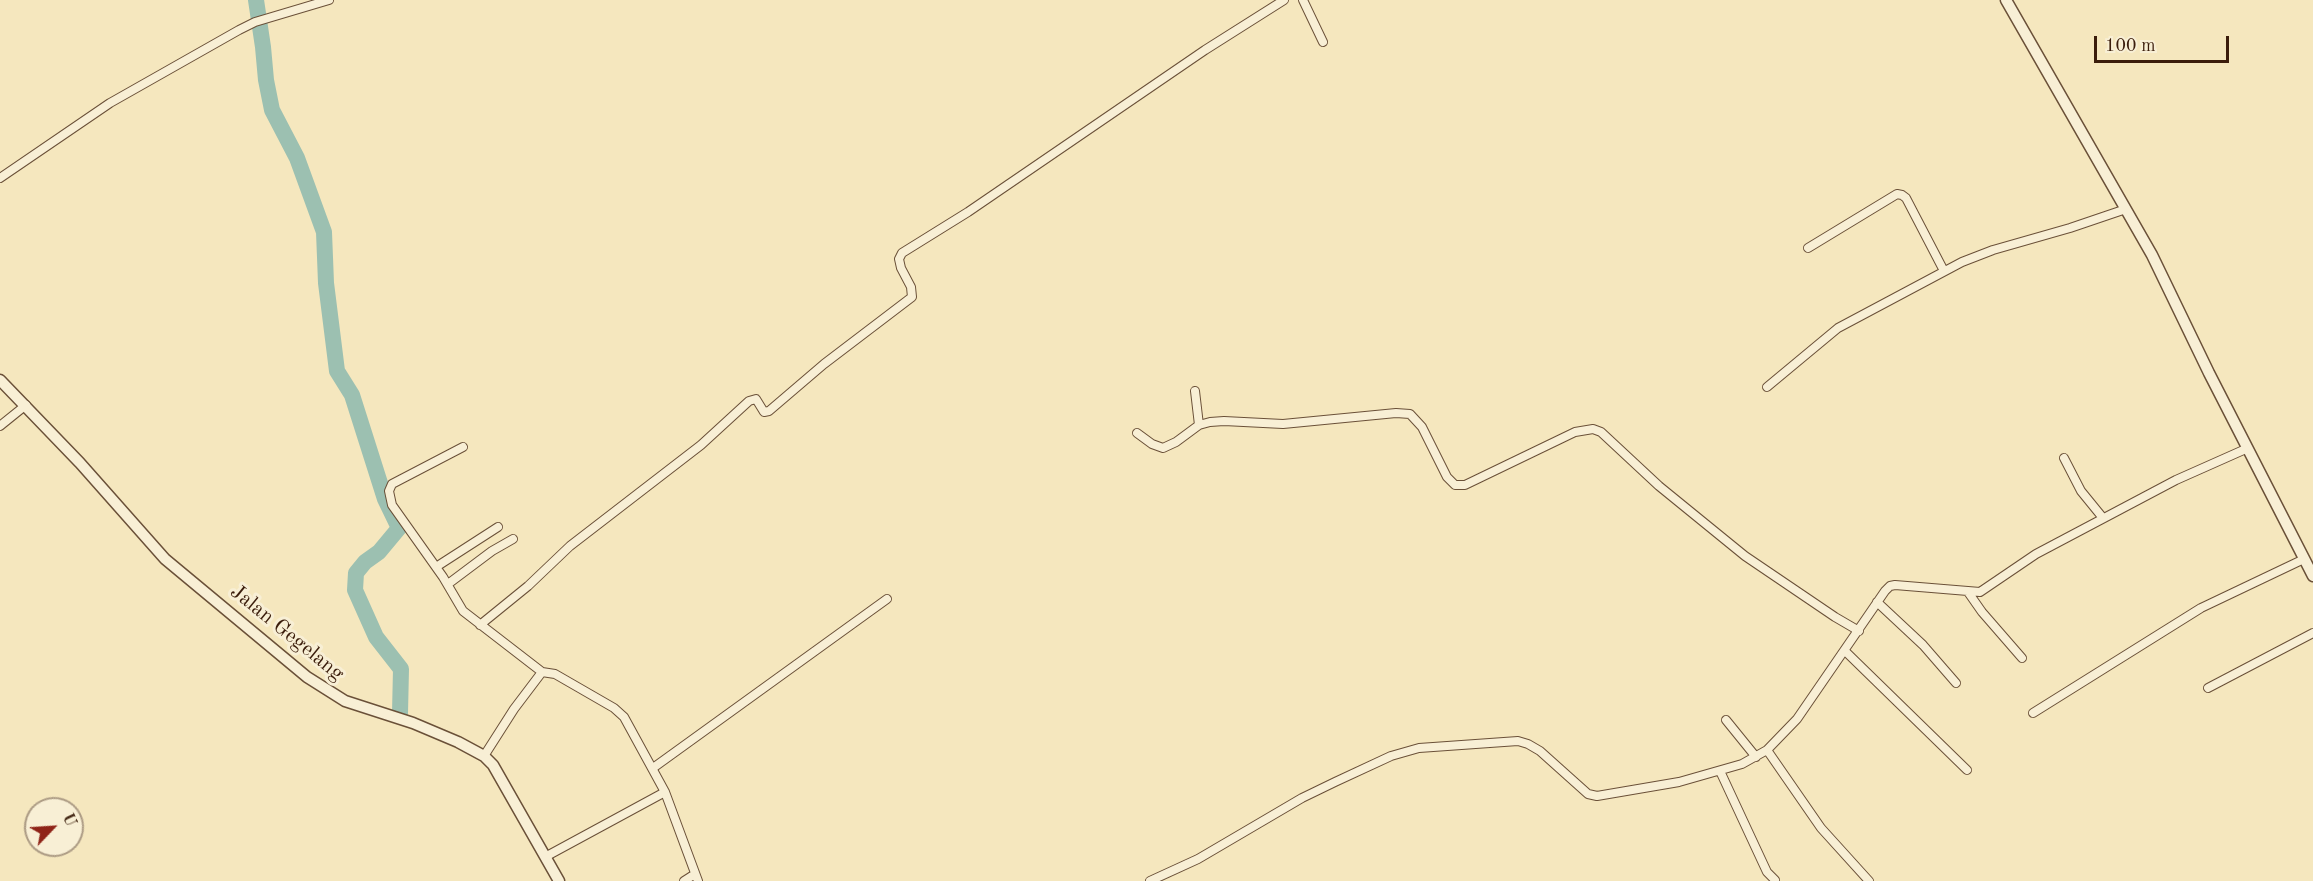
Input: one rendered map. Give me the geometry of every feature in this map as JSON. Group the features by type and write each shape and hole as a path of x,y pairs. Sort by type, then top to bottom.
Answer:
{"street":[{"path":"0,178 111,103 196,53 259,21 329,0"},
{"path":"480,625 528,586 570,546 701,445 749,401 756,399 767,413 824,364 912,297 911,287 901,268 899,259 902,253 978,206 1205,50 1284,0"},
{"path":"1303,0 1323,42"},
{"path":"2006,0 2152,255 2313,576"},
{"path":"1808,248 1898,194 1906,198 1944,271"},
{"path":"1767,387 1838,328 1944,271 1993,250 2126,209"},
{"name":"Jalan Gegelang","path":"0,380 26,405 165,559 307,677 345,701 413,723 484,756 493,765 559,881"},
{"path":"1195,391 1199,425"},
{"path":"0,426 26,405"},
{"path":"1137,433 1152,444 1163,448 1176,442 1199,425 1224,421 1283,424 1396,412 1410,414 1422,427 1447,477 1455,485 1466,486 1575,432 1585,429 1601,432 1659,486 1746,556 1848,626 1859,631"},
{"path":"463,447 392,484 389,491 390,499 398,515 448,584 463,611 542,672 552,673 618,712 628,723 665,792 697,878 684,881"},
{"path":"1150,881 1198,859 1327,786 1391,756 1419,748 1518,741 1540,751 1588,794 1597,796 1679,782 1742,764 1767,750 1797,719 1885,591 1895,585 1980,592 2036,554 2103,518 2198,470 2248,448"},
{"path":"2064,458 2081,491 2103,518"},
{"path":"436,567 498,527"},
{"path":"448,584 492,551 513,539"},
{"path":"2033,713 2201,608 2304,559"},
{"path":"1968,592 1982,612 2022,658"},
{"path":"653,768 887,599"},
{"path":"1877,602 1923,645 1956,683"},
{"path":"2208,688 2313,633"},
{"path":"1845,651 1967,770"},
{"path":"484,756 514,709 542,672"},
{"path":"1726,720 1756,757"},
{"path":"1767,750 1821,828 1869,881"},
{"path":"1720,771 1767,872 1775,880"},
{"path":"545,856 665,792"}],"waterway":[{"path":"256,0 272,110 297,158 324,232 326,283 337,371 352,395 385,499 399,528 379,552 365,562 356,573 355,590 376,637 401,669 400,713"}]}
